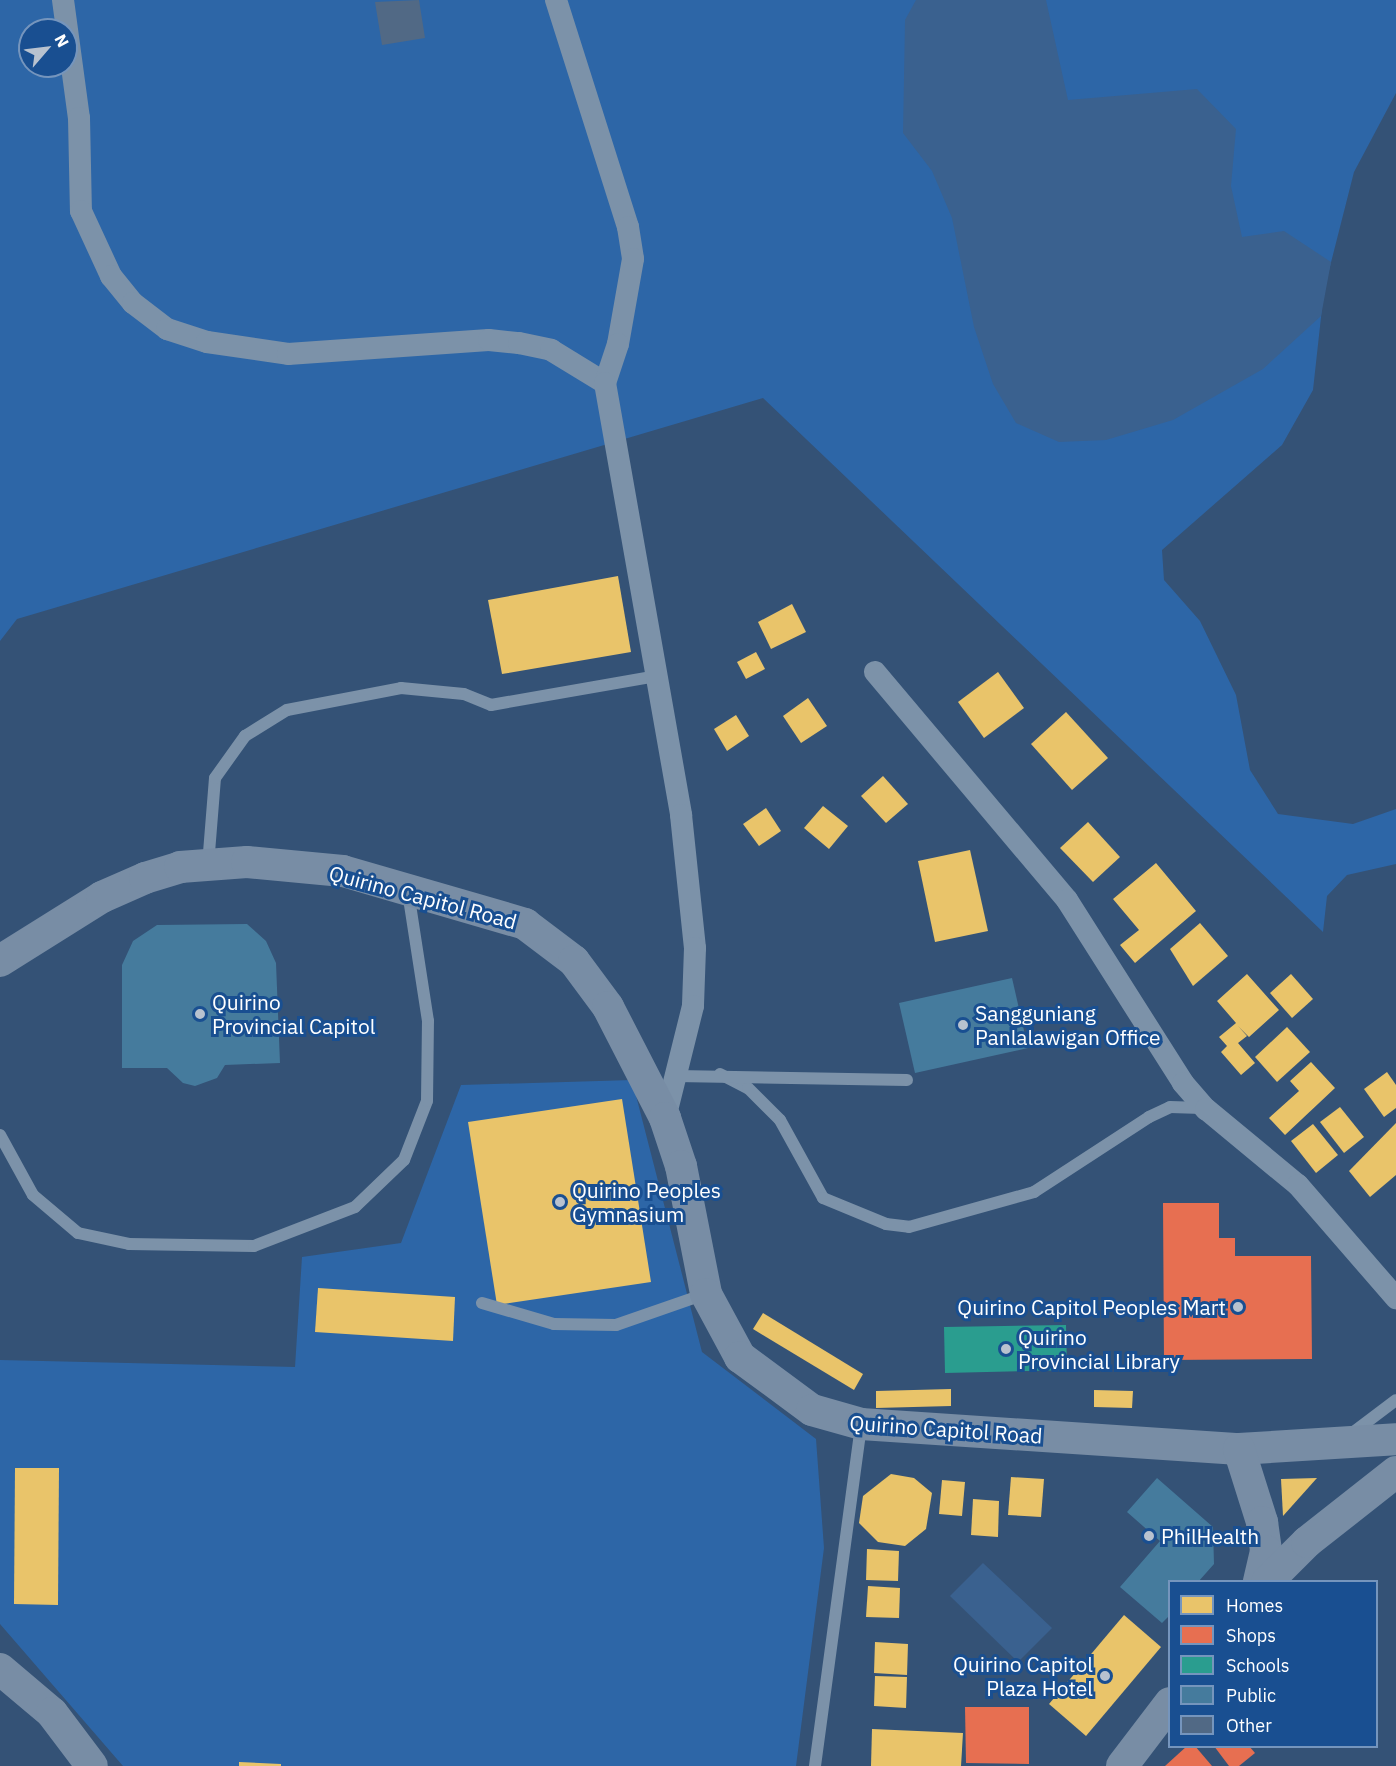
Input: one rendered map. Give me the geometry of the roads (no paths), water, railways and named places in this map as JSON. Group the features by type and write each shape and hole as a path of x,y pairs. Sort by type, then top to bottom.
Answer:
{"street":[{"path":"63,0 79,118 81,211 111,276 133,303 167,329 207,342 288,354 489,340 519,343 551,350 605,383"},
{"path":"556,0 628,227 633,259 618,344 605,383 681,815 695,948 693,1006 665,1118"},
{"path":"875,672 1067,900 1177,1073 1206,1109 1298,1185 1396,1298"},
{"name":"Quirino Capitol Road","path":"0,961 102,897 157,874 208,865 247,862 343,871 408,888 525,924 574,961 608,1007 665,1118 681,1166 706,1294 740,1357 812,1410 861,1424 1239,1449 1336,1445 1396,1439"},
{"path":"1239,1449 1262,1522 1266,1551 1259,1580"},
{"path":"1268,1580 1396,1472"},
{"path":"0,1669 52,1713 92,1766"},
{"path":"1122,1766 1168,1706"}],"lane":[{"path":"208,865 215,778 245,736 287,710 401,688 464,694 491,705 657,676"},
{"path":"0,1135 33,1195 78,1233 129,1244 254,1246 355,1207 404,1160 427,1101 428,1021 408,888"},
{"path":"720,1074 748,1088 780,1120 823,1198 886,1224 909,1227 1034,1192 1170,1107 1206,1109"},
{"path":"676,1076 720,1074 907,1080"},
{"path":"482,1304 554,1324 616,1325 706,1294"},
{"path":"1336,1445 1396,1401"},
{"path":"814,1766 861,1424"}],"place":[{"name":"Quirino Provincial Capitol","path":"200,1014"},
{"name":"Sangguniang Panlalawigan Office","path":"963,1025"},
{"name":"Quirino Peoples Gymnasium","path":"560,1202"},
{"name":"Quirino Capitol Peoples Mart","path":"1238,1307"},
{"name":"Quirino Provincial Library","path":"1006,1349"},
{"name":"PhilHealth","path":"1149,1536"},
{"name":"Quirino Capitol Plaza Hotel","path":"1105,1676"}]}
